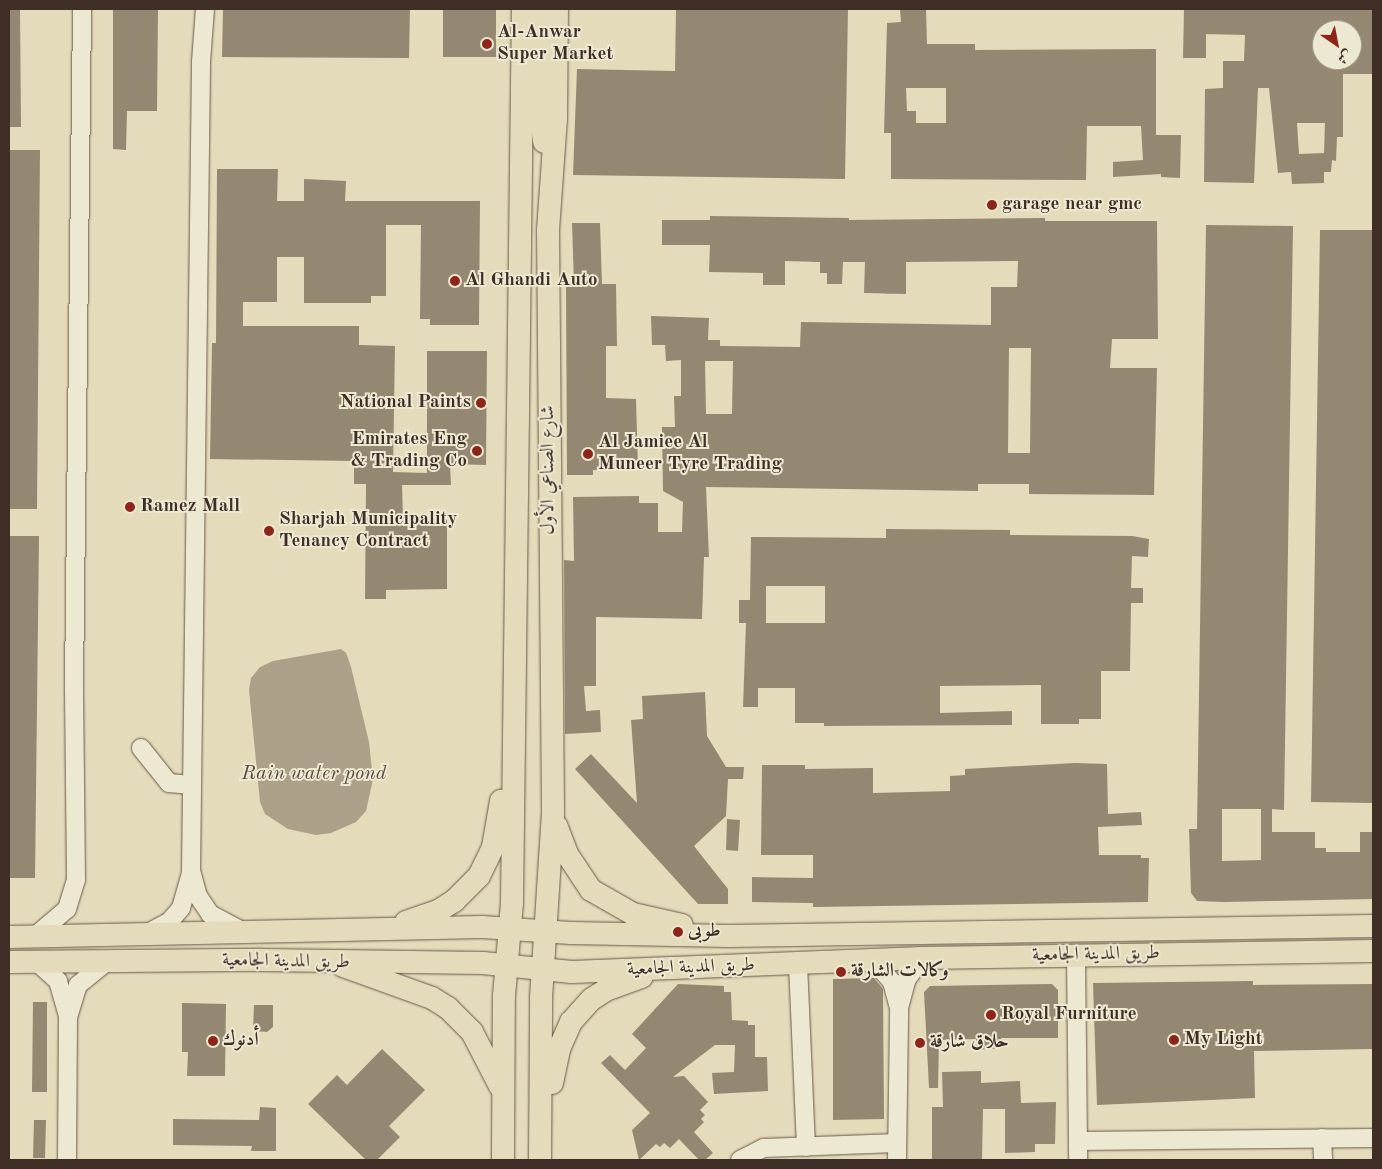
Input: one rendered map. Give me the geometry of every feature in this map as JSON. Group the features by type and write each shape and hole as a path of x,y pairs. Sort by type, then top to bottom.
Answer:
{"main road":[{"name":"شارع الصناعي الأول","path":"503,1160 503,1094 510,929 514,723 523,9"},
{"path":"541,9 540,118 550,165"},
{"name":"شارع الصناعي الأول","path":"540,1160 542,1113 541,998 548,932 553,812 549,450 550,165 556,119 557,9"},
{"path":"382,929 438,911 454,901 479,876 497,831 514,723"},
{"path":"553,812 561,841 574,867 591,890 604,900 633,914 729,936"},
{"name":"طريق المدينة الجامعية","path":"9,937 143,936 382,929 510,929 548,932 729,936 1373,926"},
{"name":"طريق المدينة الجامعية","path":"9,962 262,960 507,965 572,972 680,970 922,958 1373,951"},
{"path":"336,963 432,998 448,1008 462,1020 481,1046 503,1094"},
{"path":"542,1113 550,1094 561,1042 583,1008 621,983 680,970"}],"street":[{"path":"34,937 67,909 76,880 74,684 82,9"},
{"path":"143,936 175,916 184,900 191,872 201,62 204,10"},
{"path":"142,748 169,782 192,785"},
{"path":"191,872 198,896 210,914 248,933"},
{"path":"1076,955 1078,1160"},
{"path":"740,1160 764,1148 806,1147 897,1152 899,1008 907,978 922,958"},
{"path":"873,960 892,982 899,1008"},
{"path":"36,962 58,981 68,1017 67,1160"},
{"path":"68,1017 78,985 106,962"},
{"path":"798,964 806,1147"},
{"path":"1322,1138 1323,1160"},
{"path":"1078,1142 1373,1138"}],"water":[{"name":"Rain water pond","path":"341,649 346,653 351,667 369,742 373,779 366,811 356,822 331,833 316,835 288,829 265,814 260,802 249,690 251,678 260,667 273,661"}],"building":[{"path":"9,9 20,9 21,127 9,127"},
{"path":"113,9 158,9 157,111 127,111 126,150 113,149"},
{"path":"223,9 410,9 409,58 222,57"},
{"path":"443,9 496,9 496,57 443,57"},
{"path":"676,9 848,9 845,179 573,175 577,69 675,71"},
{"path":"900,9 926,9 927,44 975,44 975,50 1156,49 1156,135 1181,135 1180,178 1161,177 1161,174 1113,177 1113,162 1143,160 1141,126 1087,126 1086,180 891,179 891,133 884,133 887,23 901,22","holes":["906,88 946,88 946,123 916,123 916,111 907,111"]},
{"path":"1184,9 1373,9 1373,74 1343,74 1343,137 1337,137 1336,161 1332,160 1331,172 1324,172 1324,183 1292,184 1291,172 1278,173 1269,88 1258,88 1254,183 1204,182 1205,89 1223,88 1223,61 1244,61 1245,35 1206,34 1206,58 1183,58","holes":["1297,123 1325,123 1324,153 1299,154"]},
{"path":"9,150 40,150 37,509 9,509"},
{"path":"217,169 278,169 277,201 304,201 304,179 346,181 345,201 480,201 479,325 430,325 430,319 420,319 421,225 386,225 386,296 371,296 371,303 304,303 304,257 277,257 277,302 243,302 243,326 359,326 359,345 395,346 393,472 427,473 427,351 487,351 486,465 450,464 451,485 402,485 403,520 447,520 447,589 386,590 386,599 365,599 366,484 354,484 354,461 210,459 212,343 216,343"},
{"path":"710,216 849,218 849,220 1045,218 1045,221 1157,221 1158,339 1112,339 1110,368 1157,368 1154,495 1029,494 1029,484 978,484 978,491 706,487 709,557 704,557 702,619 596,617 596,686 584,686 586,711 600,710 601,732 565,734 564,560 574,561 573,497 639,496 639,503 658,503 658,532 682,532 683,502 663,491 662,427 675,427 674,396 681,396 681,360 666,361 665,345 652,345 651,316 709,318 708,340 720,340 720,346 800,347 801,322 991,325 991,287 1017,287 1018,261 906,262 906,294 864,293 865,262 843,262 842,284 827,284 827,273 820,273 820,262 785,261 785,285 763,285 763,273 709,272 710,245 662,245 662,220 710,220","holes":["1009,348 1031,348 1030,453 1008,453","705,361 733,361 732,414 706,414"]},
{"path":"572,223 600,223 602,284 616,284 617,346 606,346 606,398 636,399 638,469 593,470 593,475 567,475 566,284 574,284"},
{"path":"1206,225 1293,226 1284,810 1272,809 1272,832 1315,832 1315,848 1326,848 1326,852 1360,852 1360,832 1373,832 1373,899 1197,901 1191,893 1189,829 1197,829","holes":["1222,809 1261,809 1261,860 1222,861"]},
{"path":"1320,230 1373,230 1373,803 1311,802"},
{"path":"886,529 1010,530 1010,535 1132,536 1149,539 1148,557 1132,556 1131,588 1143,588 1143,603 1131,603 1130,671 1101,671 1101,719 1079,719 1079,724 1041,724 1041,685 940,686 940,713 1012,711 1012,725 824,726 824,723 795,723 795,688 758,688 758,707 743,707 746,623 739,623 739,600 750,600 751,537 886,538","holes":["766,586 825,586 825,623 766,623"]},
{"path":"9,536 39,536 35,878 9,878"},
{"path":"705,692 707,736 726,767 744,767 743,779 728,779 726,816 694,846 728,889 728,904 698,904 575,769 591,754 637,803 631,720 643,719 642,696"},
{"path":"1075,763 1107,764 1108,814 1141,812 1142,825 1098,827 1099,855 1141,855 1141,858 1149,858 1148,902 813,907 813,903 752,902 752,877 813,878 813,855 761,855 762,765 805,765 805,769 873,768 873,793 950,791 950,776 965,775 965,769"},
{"path":"727,819 740,820 738,851 726,850"},
{"path":"874,978 883,989 884,1119 833,1120 833,979"},
{"name":"My Light","path":"1253,981 1253,985 1373,984 1373,1049 1254,1051 1255,1098 1097,1105 1093,983"},
{"path":"678,984 724,986 724,992 731,992 732,1020 748,1021 748,1025 755,1025 755,1057 767,1057 768,1091 714,1094 712,1073 734,1072 735,1045 715,1045 673,1077 684,1076 708,1102 700,1110 705,1115 701,1119 704,1122 694,1132 713,1153 705,1160 699,1160 679,1139 670,1148 664,1143 660,1147 656,1144 639,1160 632,1130 650,1113 601,1063 610,1055 625,1070 646,1048 632,1034"},
{"name":"Royal Furniture","path":"1052,984 1058,990 1058,1038 1001,1038 1002,1048 976,1050 976,1039 939,1040 938,1088 929,1088 924,992 930,986"},
{"path":"33,1002 47,1002 47,1092 32,1092"},
{"path":"182,1003 226,1004 225,1076 187,1076 188,1052 182,1052"},
{"path":"254,1005 273,1005 273,1027 267,1032 253,1031"},
{"path":"382,1049 425,1090 389,1126 400,1137 377,1160 366,1160 308,1104 337,1075 347,1085"},
{"path":"981,1071 981,1083 1020,1081 1021,1103 1056,1102 1055,1144 1035,1144 1035,1152 1005,1153 1005,1109 983,1109 982,1160 932,1160 932,1107 943,1107 942,1072"},
{"path":"260,1107 276,1108 276,1151 251,1151 252,1146 173,1145 173,1119 259,1120"},
{"path":"34,1120 46,1120 45,1158 33,1158"}],"place":[{"name":"Al-Anwar Super Market","path":"487,44"},
{"name":"garage near gmc","path":"992,205"},
{"name":"Al Ghandi Auto","path":"455,281"},
{"name":"National Paints","path":"481,403"},
{"name":"Emirates Eng & Trading Co","path":"477,451"},
{"name":"Al Jamiee Al Muneer Tyre Trading","path":"588,454"},
{"name":"Ramez Mall","path":"130,507"},
{"name":"Sharjah Municipality Tenancy Contract","path":"269,531"},
{"name":"طوبى","path":"678,932"},
{"name":"وكالات الشارقة","path":"841,972"},
{"name":"Royal Furniture","path":"991,1015"},
{"name":"My Light","path":"1174,1040"},
{"name":"أدنوك","path":"213,1041"},
{"name":"حلاق شارقة","path":"920,1043"}]}
